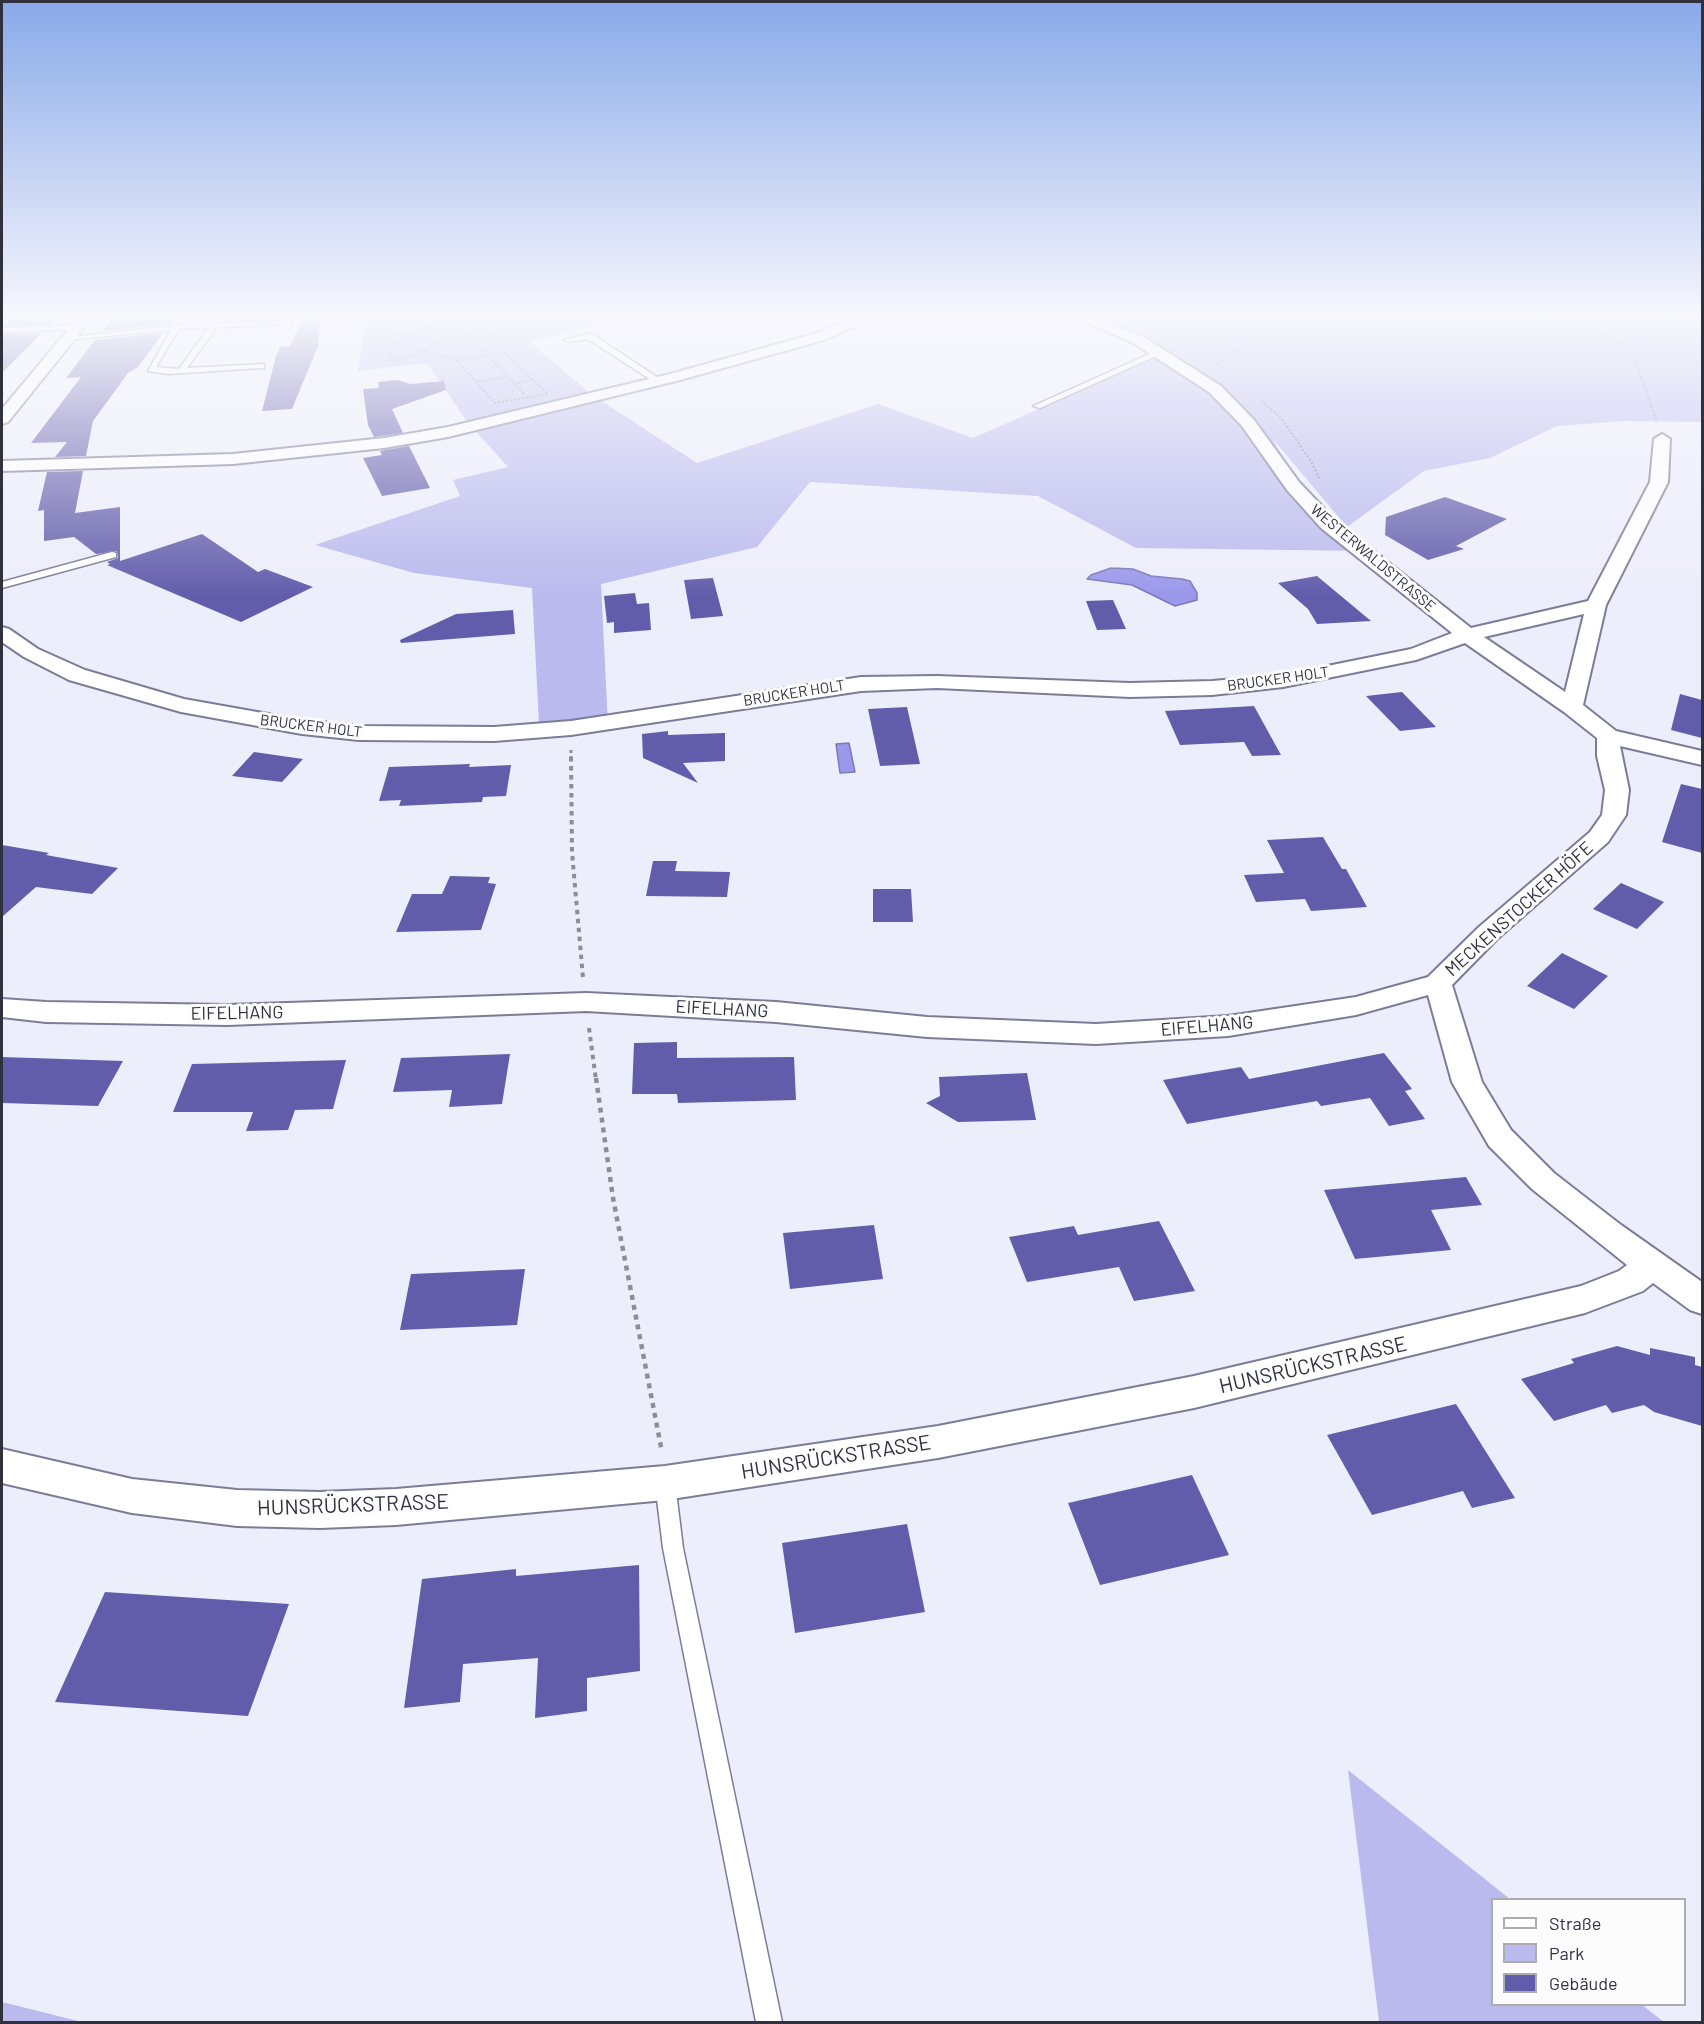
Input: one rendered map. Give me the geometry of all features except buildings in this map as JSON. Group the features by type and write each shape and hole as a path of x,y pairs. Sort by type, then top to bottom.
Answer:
{"street":[{"path":"2,466 190,462 270,456 405,439 555,408"},
{"name":"WESTERWALDSTRASSE","path":"1235,408 1293,486 1328,524 1467,635 1572,707 1608,736 1702,758"},
{"path":"1572,707 1596,605 1659,482 1662,439"},
{"name":"BRUCKER HOLT","path":"2,633 31,653 77,675 140,695 240,716 302,727 416,735 494,734 571,728 861,684 937,682 1130,690 1246,685 1313,676 1416,654 1467,635 1596,605"},
{"name":"MECKENSTOCKER HÖFE","path":"1608,736 1609,756 1617,790 1614,815 1599,837 1488,933 1438,983 1467,1082 1500,1137 1543,1181 1652,1265 1702,1300"},
{"name":"EIFELHANG","path":"2,1008 46,1012 228,1015 586,1002 776,1012 927,1027 1096,1034 1228,1026 1356,1006 1438,983"},
{"name":"HUNSRÜCKSTRASSE","path":"2,1466 132,1496 249,1508 396,1508 665,1483 938,1442 1206,1390 1585,1299 1631,1281 1652,1265"}],"lane":[{"path":"2,585 112,555"},
{"path":"665,1483 673,1548 769,2022"}],"path":[{"path":"538,408 541,412"},
{"path":"1652,408 1662,439"},
{"path":"571,728 572,852 586,1002 613,1198 661,1437 665,1483"}],"green space":[{"path":"458,408 613,408 697,463 864,408 890,408 973,438 1040,408 1702,408 1702,422 1623,421 1557,426 1490,458 1424,471 1347,527 1272,438 1304,493 1370,551 1136,548 1038,496 810,482 757,547 601,584 608,725 539,724 532,588 414,573 315,545 460,496 453,480 508,467 468,423"},
{"path":"1348,1770 1509,1898 1491,1898 1491,2006 1643,2006 1664,2022 1379,2022"},
{"path":"2,2002 82,2022 2,2022"}],"shaded area":[{"path":"1111,568 1133,569 1151,576 1190,581 1197,593 1197,600 1175,606 1132,585 1087,579 1091,575"},
{"path":"849,743 855,772 840,773 836,744"}]}
